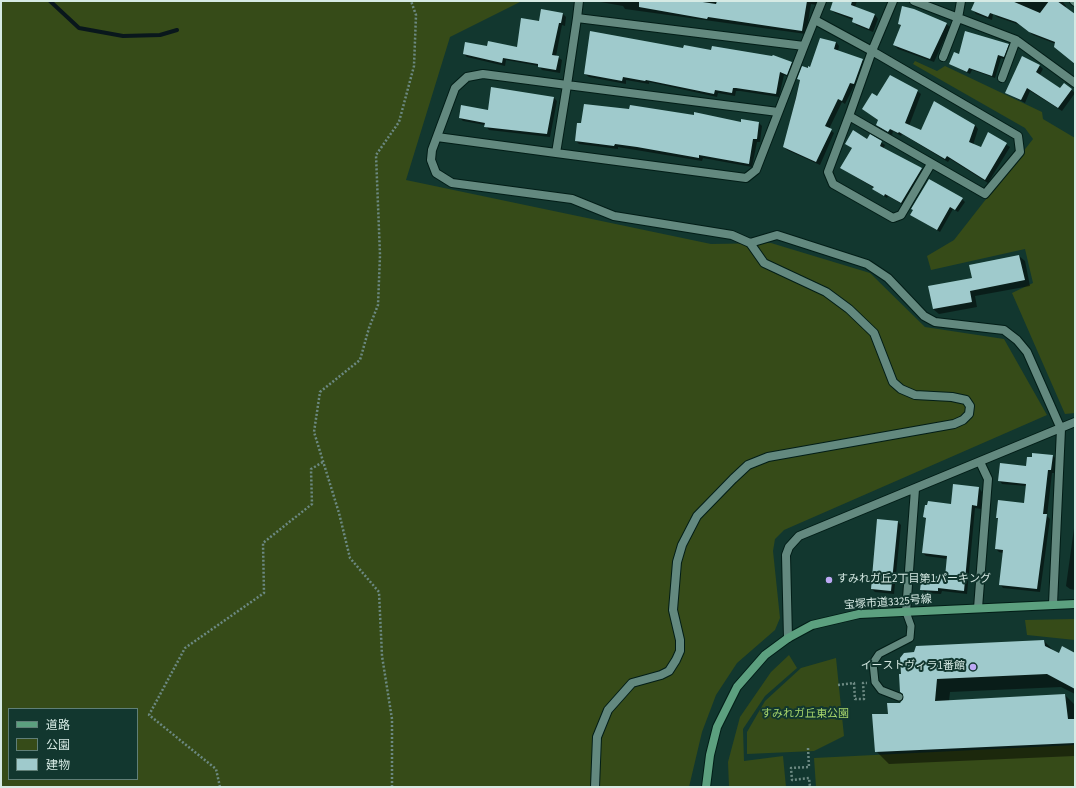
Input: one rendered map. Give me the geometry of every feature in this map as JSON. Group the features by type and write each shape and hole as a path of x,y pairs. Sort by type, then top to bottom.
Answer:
{"street":[{"path":"556,154 579,1"},
{"path":"438,137 556,154 746,178 756,170 822,1"},
{"path":"893,1 872,51 828,172 833,184 893,218 900,215 931,164"},
{"path":"914,1 1016,40 1075,83"},
{"path":"943,57 958,18 961,1"},
{"path":"577,18 804,46"},
{"path":"815,20 872,51 1018,136 1020,152 985,194 849,116"},
{"path":"1002,78 1016,40"},
{"path":"595,787 597,737 608,710 632,683 661,675 669,671 676,660 680,651 680,640 674,610 677,562 682,545 697,516 733,479 748,465 768,457 954,424 963,420 969,414 970,406 966,400 952,397 915,395 901,389 893,382 874,333 849,309 826,292 764,263 750,243 732,234 614,216 572,199 452,183 436,173 431,160 432,150 455,88 467,77 483,74 778,112"},
{"path":"750,243 777,235 867,264 888,278 924,316 935,322 1004,330 1027,352 1061,430 1053,604"},
{"path":"788,638 786,555 793,541 799,536 1061,430 1075,422"},
{"path":"978,608 988,479 980,462"},
{"path":"906,612 915,490"},
{"name":"宝塚市道3325号線","path":"706,787 716,727 725,707 737,687 751,668 765,655 788,638 812,625 859,614 1075,604"}],"lane":[{"path":"899,697 881,690 875,682 873,663 879,654 910,638 911,626 906,612"}],"path":[{"path":"392,787 392,719 382,656 379,592 350,558 314,432 320,392 360,360 369,328 378,305 380,255 376,155 399,122 414,66 416,15 411,1"},
{"path":"220,787 216,769 149,715 185,648 264,593 263,543 312,504 311,469 323,462"},
{"path":"838,685 854,683 855,699 864,699 863,683"},
{"path":"808,748 809,767 791,768 792,780 809,778 810,787"}],"green space":[{"path":"1,1 522,1 450,37 406,180 711,244 771,243 870,273 925,327 1004,339 1047,415 784,530 775,539 773,551 780,618 775,630 737,663 716,695 702,732 689,787 1,787"},
{"path":"915,61 937,71 945,66 1042,112 1043,119 1075,138 1075,413 1065,414 1012,293 1033,283 1025,249 931,270 927,256 954,240 1033,139 1025,128 913,64"},
{"path":"1075,619 1075,640 1027,635 1025,620"},
{"path":"789,655 797,668 765,696 743,729 744,761 783,756 786,787 729,787 728,762 740,717 771,672"},
{"name":"すみれガ丘東公園","path":"836,658 844,736 814,751 747,754 747,732 765,701 801,668"},
{"path":"1075,745 1075,787 816,787 814,758"}],"building":[{"path":"639,1 696,1 716,4 717,1 807,1 802,31 708,17 707,19 639,7"},
{"path":"833,1 852,1 851,5 875,14 869,29 852,22 853,18 830,10"},
{"path":"975,1 1012,1 1040,13 1049,1 1057,1 1075,14 1075,64 1054,47 1055,42 1029,32 1016,22 990,13 988,17 971,10"},
{"path":"902,6 914,9 947,23 930,59 893,45 901,25 898,24"},
{"path":"541,9 563,13 561,23 559,23 552,55 559,56 556,70 538,67 538,64 503,58 502,63 463,54 465,42 487,46 488,41 517,47 521,18 539,21"},
{"path":"590,31 683,48 684,45 711,50 712,46 773,55 792,62 787,75 780,72 776,94 733,88 732,93 715,90 714,94 646,80 623,77 622,81 584,74"},
{"path":"965,31 1009,44 1004,57 998,55 992,76 969,68 967,72 949,64 954,52 959,54"},
{"path":"820,38 836,42 834,49 863,59 854,84 850,83 842,101 838,99 825,126 832,129 816,162 783,147 800,80 797,79 802,66 808,68 808,66 810,67"},
{"path":"1022,56 1040,65 1036,72 1060,88 1064,83 1072,89 1058,108 1027,88 1021,100 1005,93"},
{"path":"890,75 918,90 905,123 921,130 934,101 975,125 969,142 981,147 988,132 1007,143 985,180 947,156 945,159 899,132 898,133 890,129 888,132 876,125 878,120 862,109 872,93 877,96"},
{"path":"491,87 554,97 547,134 484,127 485,123 459,118 461,105 488,110"},
{"path":"584,104 629,109 630,105 694,115 694,112 741,122 741,119 759,122 757,139 753,139 749,164 699,155 699,158 637,147 615,144 614,146 575,141 577,123 581,123"},
{"path":"853,130 867,139 870,134 882,141 880,146 922,168 901,203 885,194 884,196 872,189 874,187 840,168 852,148 845,144"},
{"path":"929,179 963,198 955,210 950,207 937,230 910,215 913,210 911,209"},
{"path":"1019,255 1025,280 970,291 972,302 933,309 928,286 972,278 969,265"},
{"path":"1032,453 1053,455 1051,470 1048,470 1043,514 1047,514 1037,589 999,585 1003,550 995,549 998,500 1024,503 1026,484 998,481 1000,463 1026,466 1027,457 1032,457"},
{"path":"953,484 979,487 977,506 972,505 964,591 938,588 938,591 920,590 922,575 945,577 947,556 922,553 926,518 923,517 925,505 927,505 928,501 951,504"},
{"path":"877,519 898,521 891,591 871,589"},
{"path":"1044,640 1045,646 1059,653 1062,646 1075,653 1075,689 1047,674 937,679 935,701 1065,694 1068,719 1075,719 1075,743 875,752 872,714 888,714 887,703 900,703 903,699 903,694 900,692 899,674 901,674 900,658 904,653 914,652 916,646"}],"waterway":[{"path":"50,1 79,28 123,36 160,35 177,30"}],"place":[{"name":"すみれガ丘2丁目第1パーキング","path":"829,580"},
{"name":"イーストヴィラ1番館","path":"973,667"}]}
